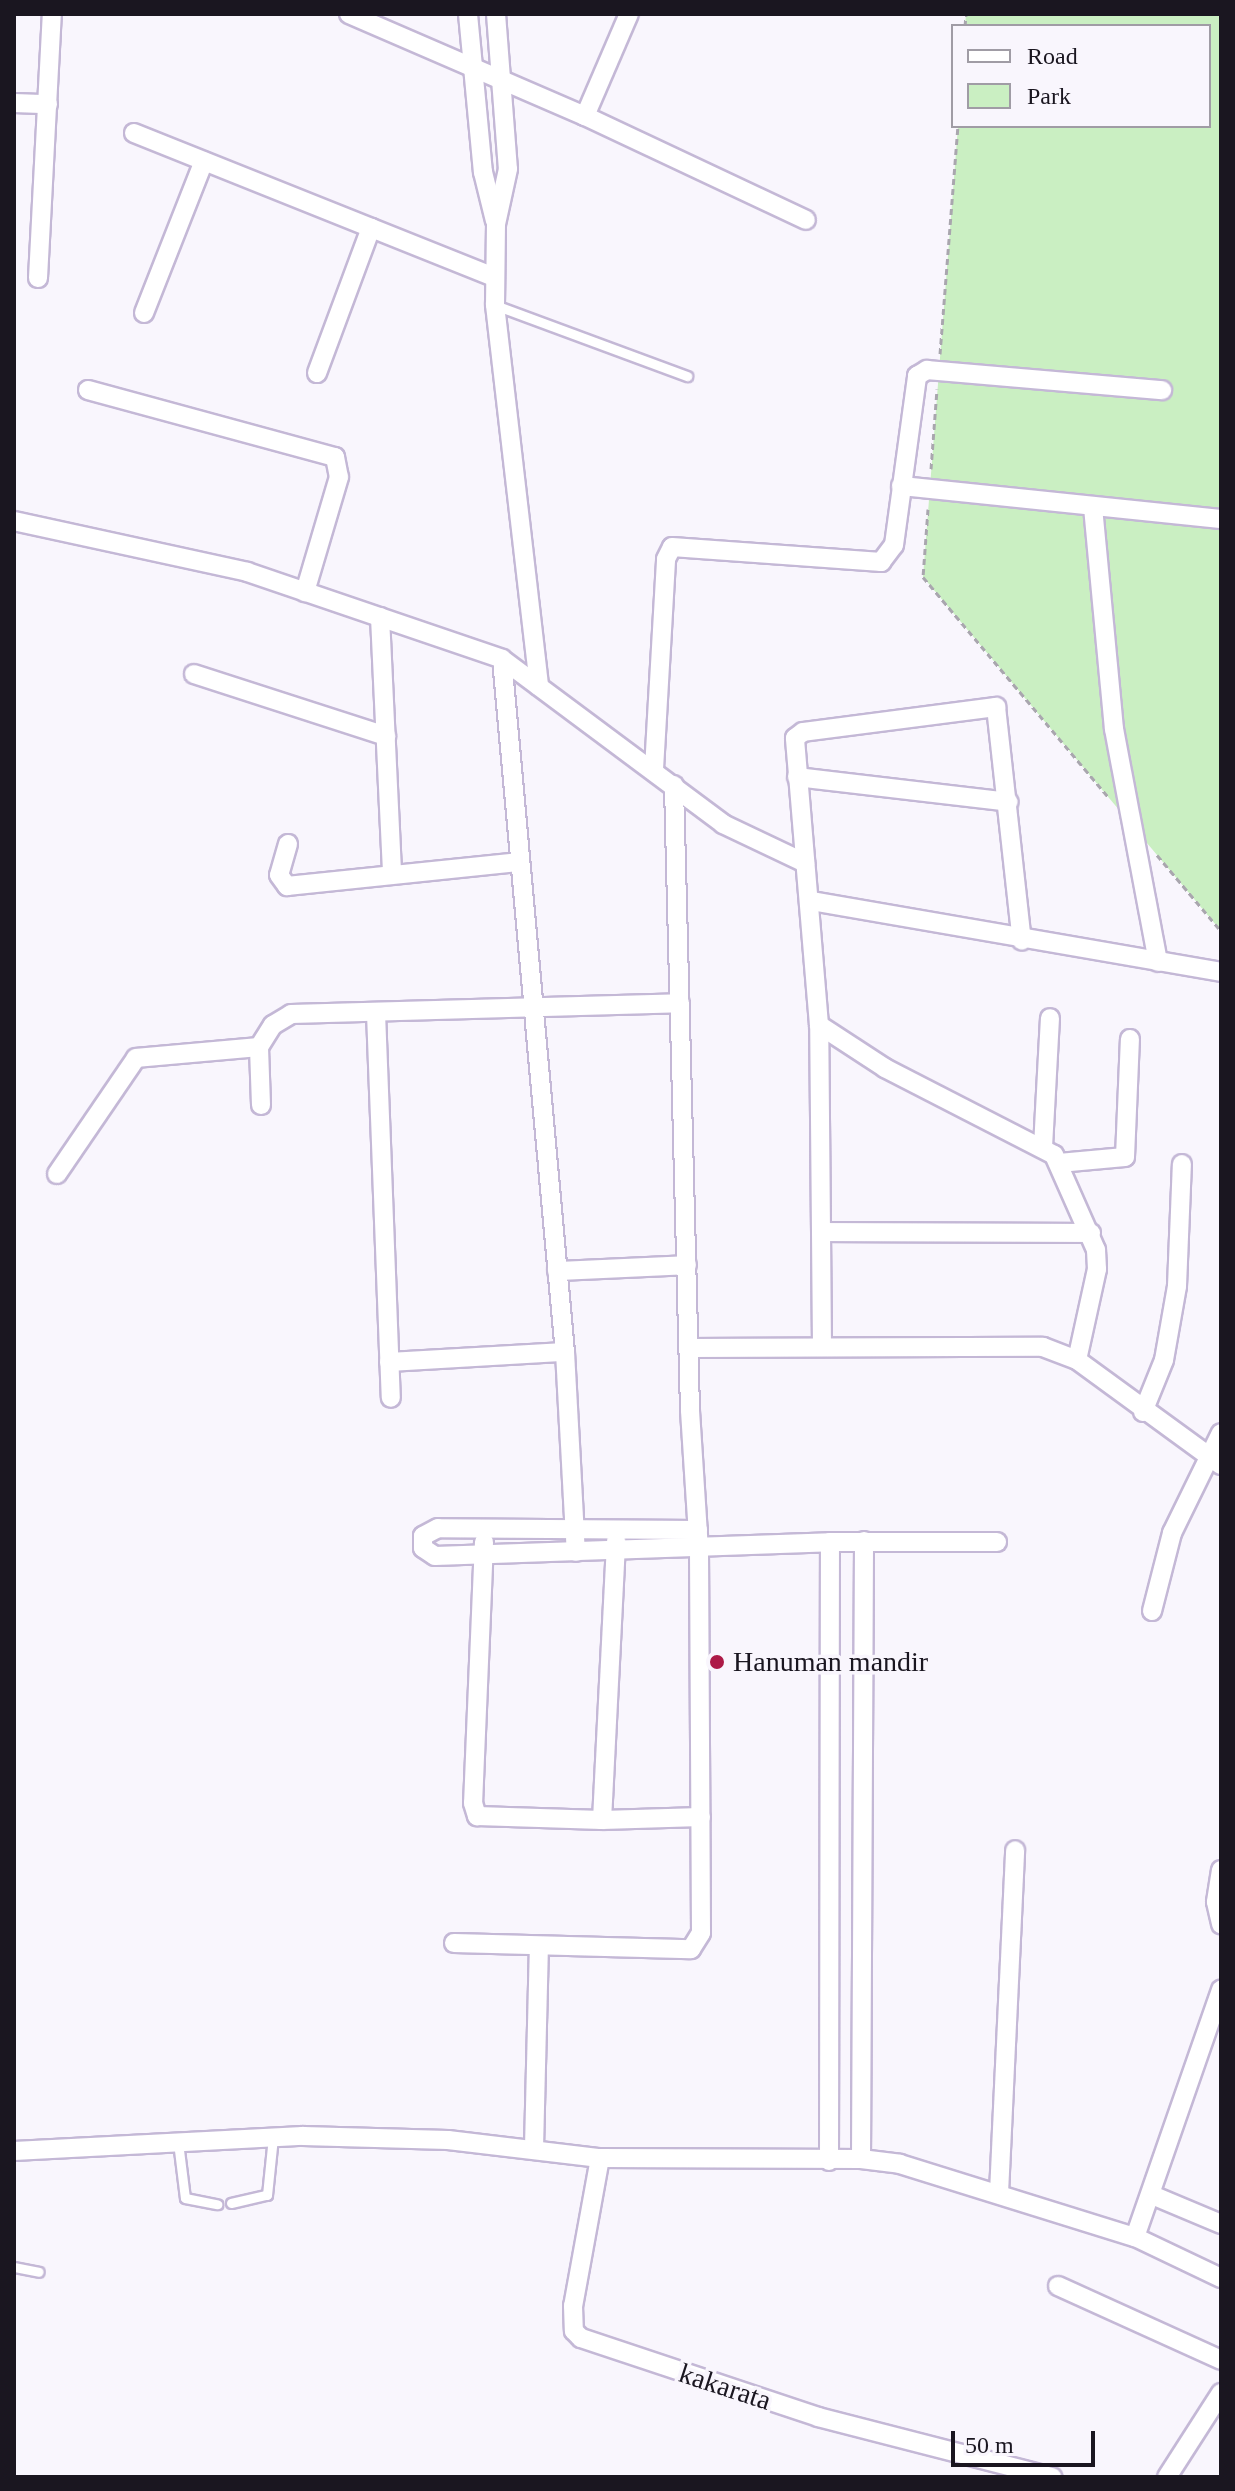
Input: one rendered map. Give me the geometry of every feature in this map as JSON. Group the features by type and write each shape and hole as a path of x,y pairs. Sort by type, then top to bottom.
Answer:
{"street":[{"path":"38,278 52,14"},
{"path":"349,14 585,116 806,220"},
{"path":"468,14 483,172 496,224"},
{"path":"496,14 508,169 496,224 495,305 539,686"},
{"path":"585,116 629,14"},
{"path":"14,103 48,104"},
{"path":"134,133 494,277"},
{"path":"144,313 204,161"},
{"path":"317,373 371,228"},
{"path":"654,769 666,559 672,547 881,562 894,545 906,434 921,373 1162,390"},
{"path":"88,390 335,457 339,477 305,592"},
{"path":"901,486 1221,519"},
{"path":"1093,507 1112,714 1158,962"},
{"path":"14,521 247,572 502,659 654,769 723,824 805,863"},
{"path":"380,617 392,873"},
{"path":"502,659 518,862 565,1352 576,1552"},
{"path":"194,674 386,736"},
{"path":"822,1347 819,1025 795,738 803,732 988,704 1000,714 1022,941"},
{"path":"797,777 1009,802"},
{"path":"454,1943 539,1949 691,1949 701,1933 699,1550 689,1348 674,785"},
{"path":"288,844 279,875 282,885 518,862"},
{"path":"811,901 1022,941 1221,972"},
{"path":"261,1105 259,1047 273,1025 291,1014 376,1013 531,1003 680,1003"},
{"path":"376,1013 391,1398"},
{"path":"1043,1147 1050,1018"},
{"path":"819,1025 885,1068 1043,1147 1059,1163 1091,1233 1097,1269 1077,1360"},
{"path":"1059,1163 1125,1157 1130,1039"},
{"path":"57,1174 136,1058 259,1047"},
{"path":"1143,1412 1164,1360 1177,1286 1182,1164"},
{"path":"821,1232 1091,1233"},
{"path":"557,1271 687,1265"},
{"path":"689,1348 1043,1347 1077,1360 1143,1412 1214,1460"},
{"path":"389,1362 565,1352"},
{"path":"1152,1611 1172,1533 1214,1460 1221,1433"},
{"path":"698,1530 575,1527 430,1530 423,1536 423,1548 435,1556 484,1552 699,1550 864,1541 997,1542"},
{"path":"483,1528 474,1811 486,1818 602,1820 701,1817"},
{"path":"602,1820 616,1528"},
{"path":"861,2159 864,1541"},
{"path":"829,2161 830,1542"},
{"path":"999,2193 1015,1850"},
{"path":"1221,1870 1216,1902 1221,1924"},
{"path":"534,2148 539,1949"},
{"path":"1135,2237 1221,1990"},
{"path":"14,2151 273,2137 448,2140 600,2158 861,2159 900,2164 1135,2237 1221,2278"},
{"name":"kakarata","path":"600,2158 573,2306 574,2331 581,2338 818,2417 1052,2477"},
{"path":"1152,2195 1221,2224"},
{"path":"1058,2286 1221,2360"},
{"path":"1167,2477 1221,2393"}],"lane":[{"path":"495,305 687,376"},
{"path":"231,2203 267,2195 273,2137"},
{"path":"178,2142 185,2198 217,2204"},
{"path":"14,2267 39,2272"}],"path":[{"path":"939,359 958,128"},
{"path":"930,484 938,375"},
{"path":"929,499 923,577 1118,809"},
{"path":"1149,846 1221,931"}],"green space":[{"path":"966,14 1221,14 1221,931 923,577 958,128 1211,128 1211,24 965,24"}],"place":[{"name":"Hanuman mandir","path":"717,1662"}]}
